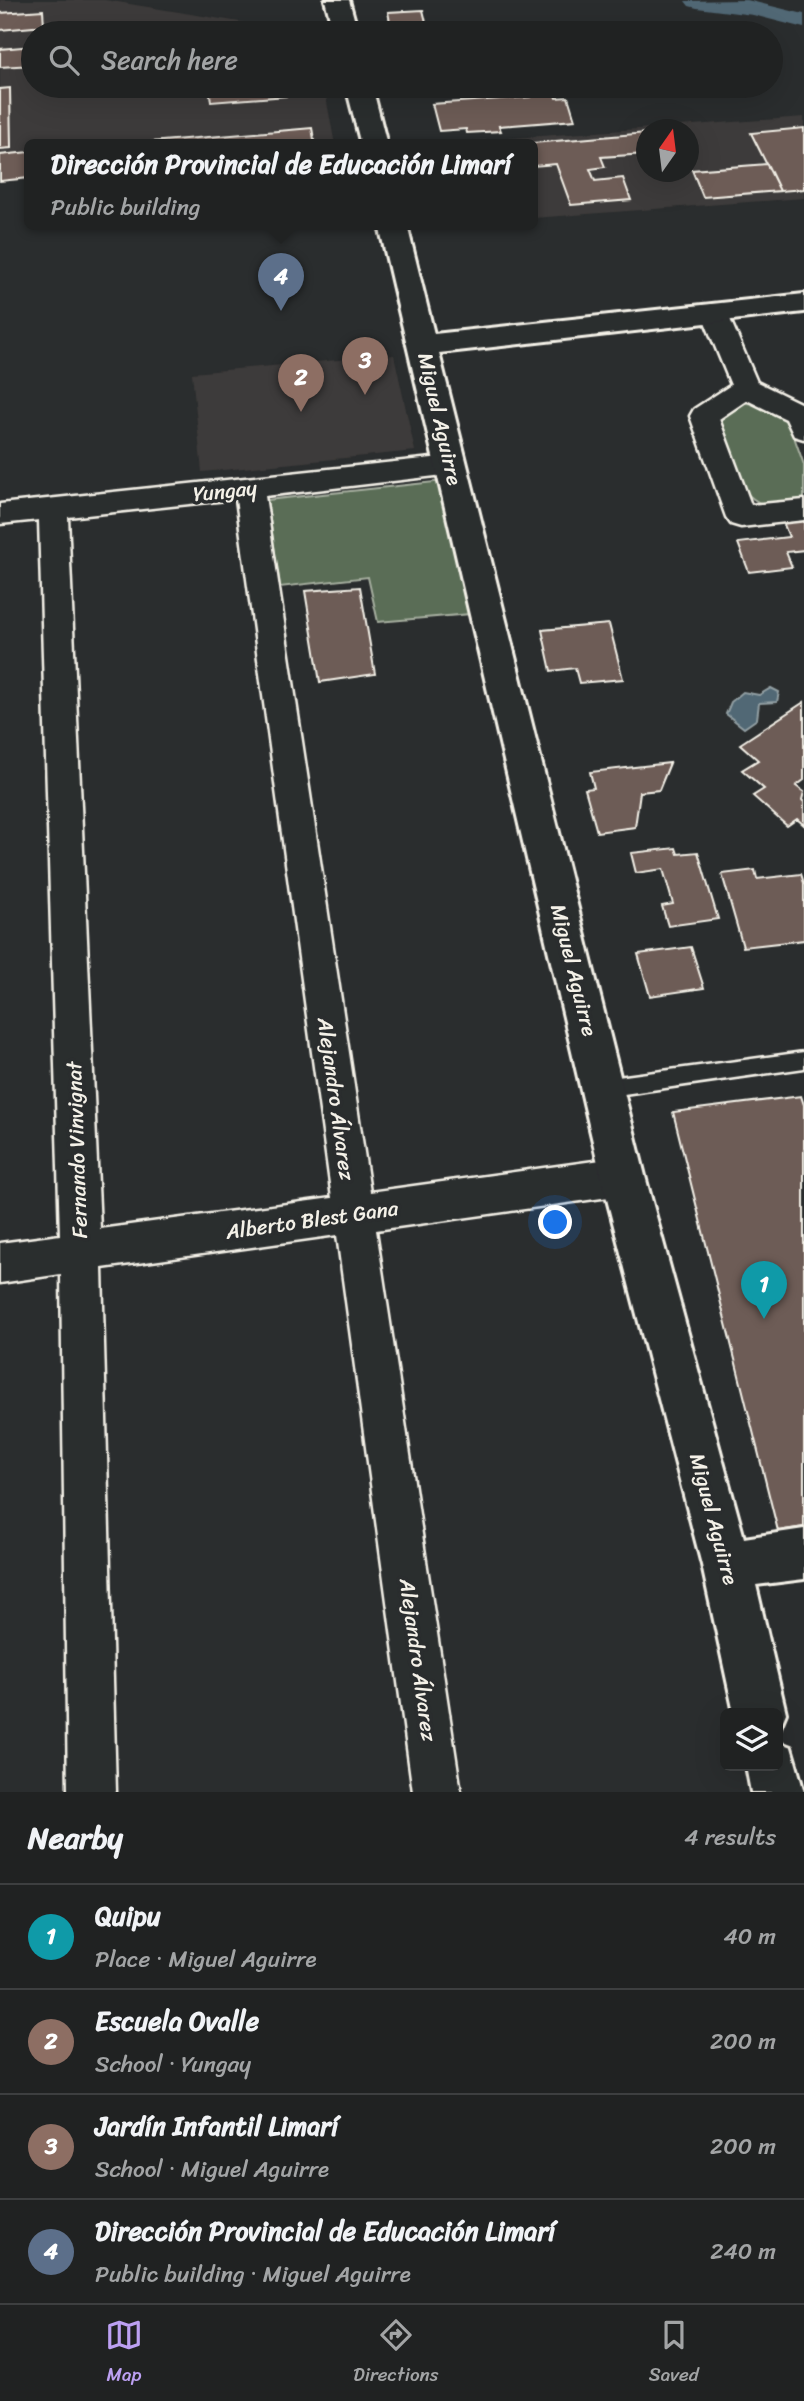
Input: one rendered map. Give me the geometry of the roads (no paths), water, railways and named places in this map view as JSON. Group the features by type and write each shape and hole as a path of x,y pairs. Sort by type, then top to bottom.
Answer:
{"street":[{"path":"337,0 343,21"},
{"path":"362,98 372,139"},
{"name":"Miguel Aguirre","path":"394,230 623,1176 727,1565 759,1708"},
{"path":"423,345 804,303"},
{"path":"714,312 746,388 797,413 804,429"},
{"path":"746,388 704,416 741,517 804,510"},
{"name":"Yungay","path":"0,514 450,466"},
{"name":"Alejandro Álvarez","path":"249,488 437,1792"},
{"name":"Fernando Vinvignat","path":"53,508 80,1252 92,1792"},
{"name":"Alberto Blest Gana","path":"0,1263 623,1176"},
{"path":"727,1565 804,1554"},
{"path":"773,1771 778,1792"}],"lane":[{"path":"603,1088 804,1060"}],"water":[{"path":"771,688 779,692 777,702 759,703 757,719 744,728 726,714 731,702 743,692 759,695"}],"waterway":[{"path":"697,1 753,8 804,21"}],"place":[{"name":"Dirección Provincial de Educación Limarí","path":"281,311"},
{"name":"Jardín Infantil Limarí","path":"365,395"},
{"name":"Escuela Ovalle","path":"301,412"},
{"name":"Quipu","path":"764,1319"}]}
